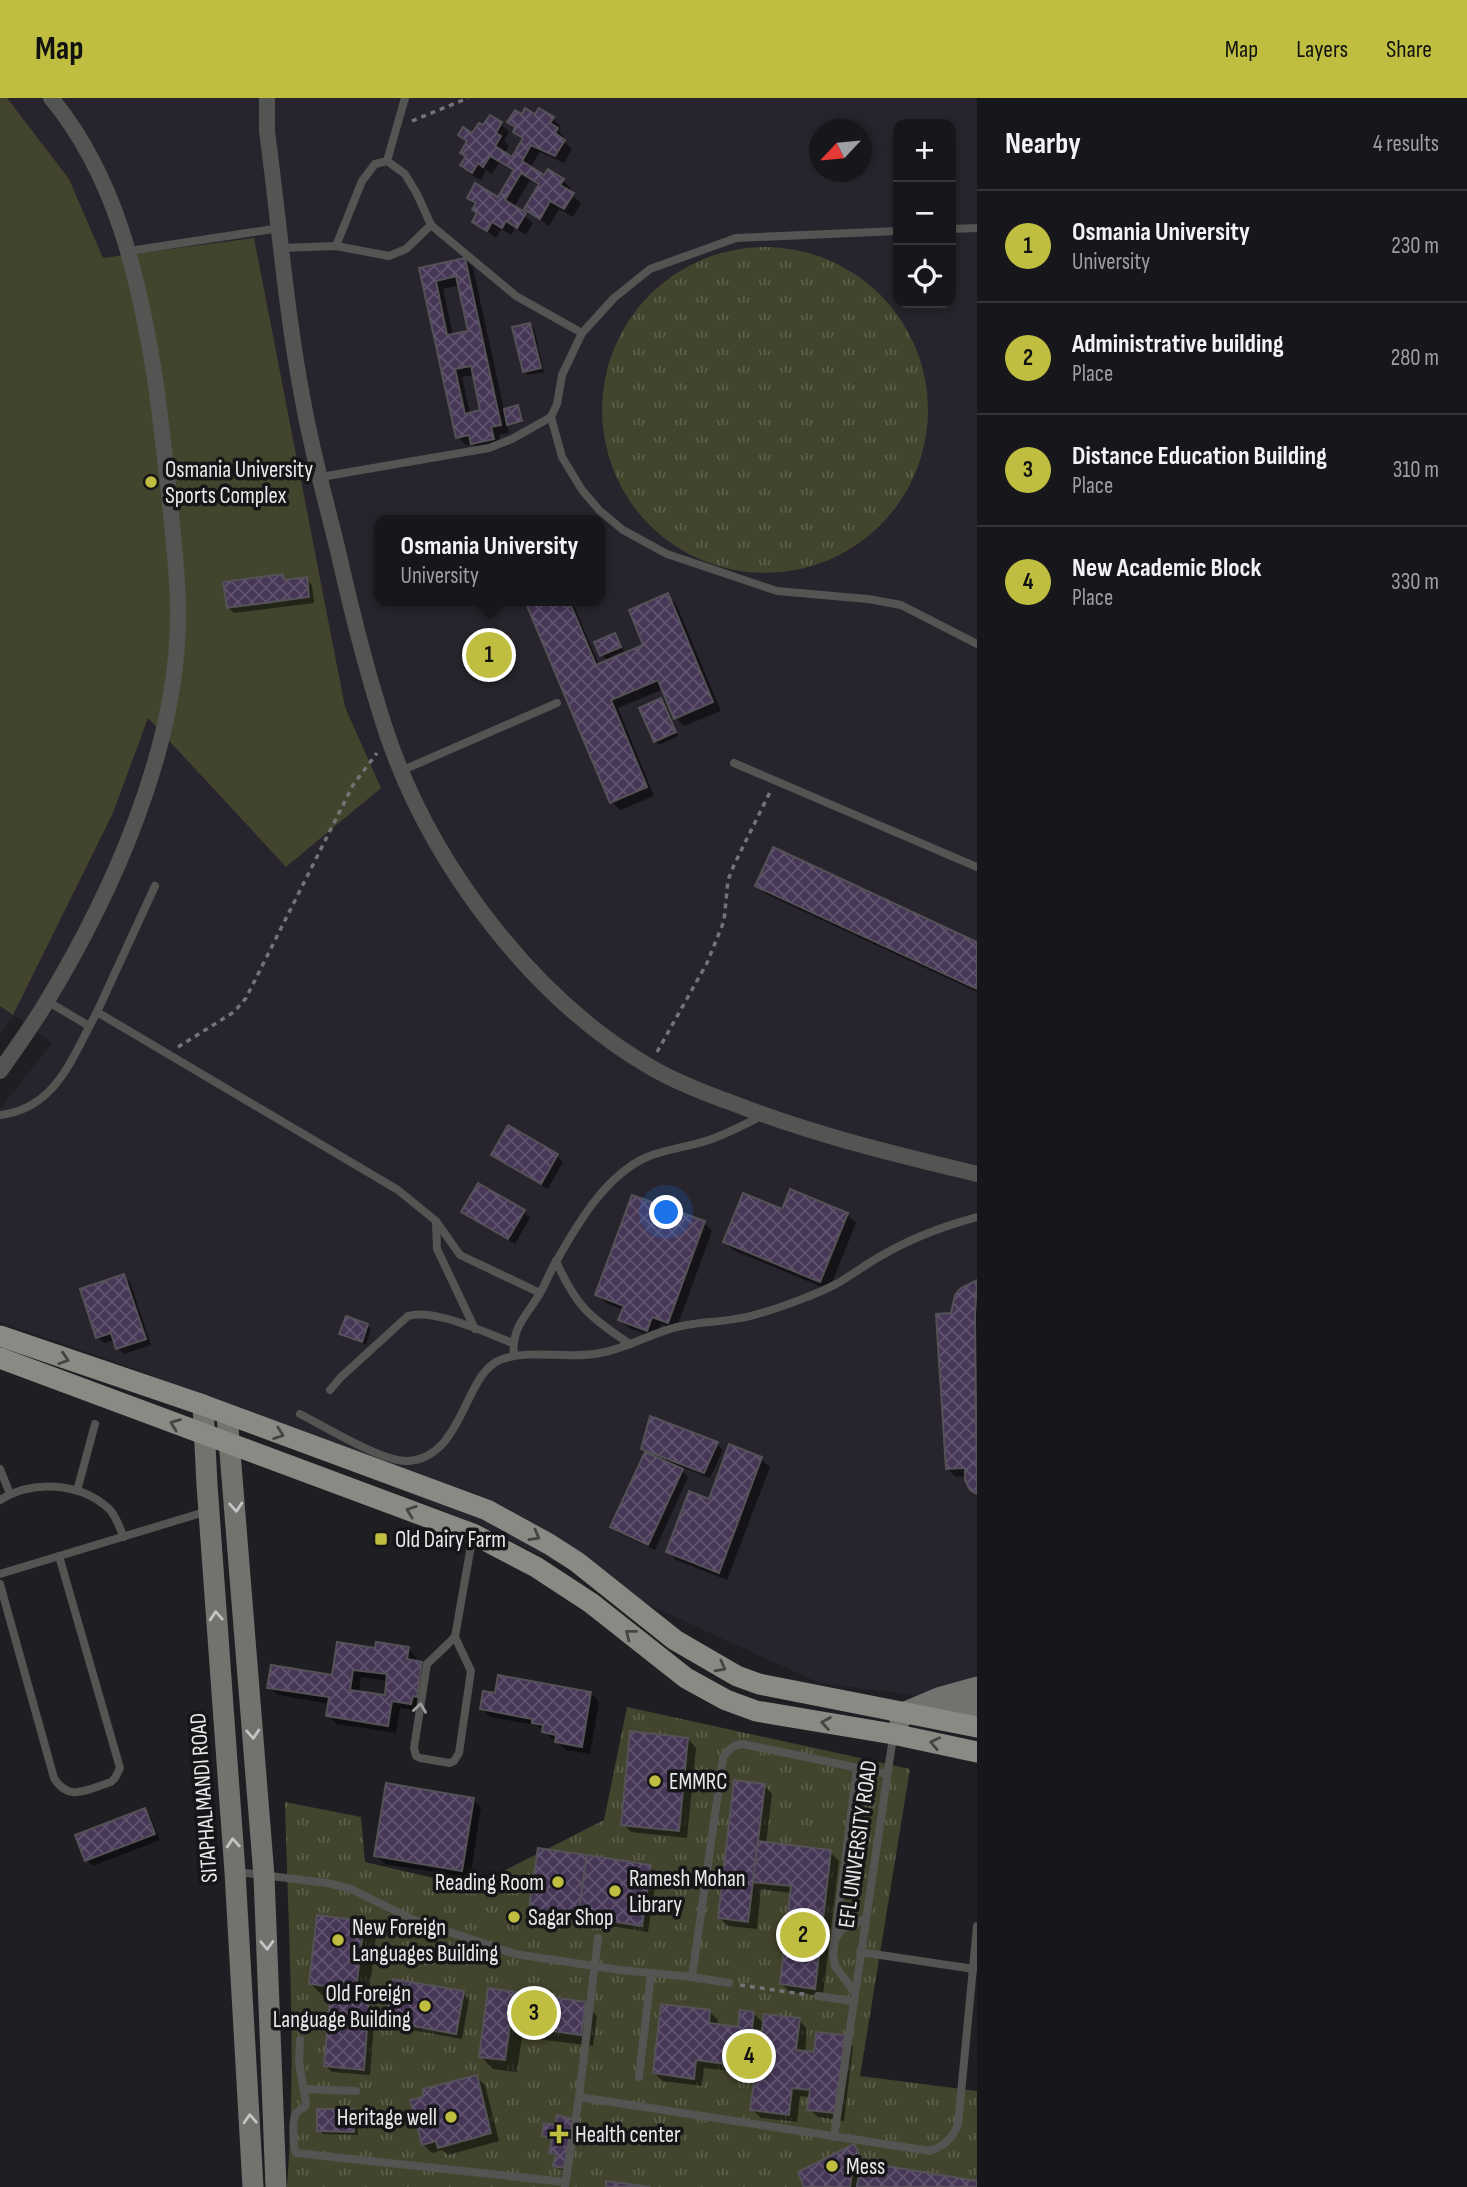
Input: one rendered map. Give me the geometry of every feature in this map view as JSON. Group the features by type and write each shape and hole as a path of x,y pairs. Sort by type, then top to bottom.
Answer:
{"main road":[{"path":"0,1336 203,1405 487,1510 577,1562 675,1640 737,1676 760,1685 977,1727"},
{"path":"0,1358 473,1534 536,1567 591,1603 686,1678 726,1700 756,1711 893,1734 977,1752"},
{"name":"SITAPHALMANDI ROAD","path":"203,1405 208,1511 235,1872 253,2187"},
{"path":"227,1415 235,1488 264,1877 276,2187"},
{"path":"893,1734 903,1713 941,1697 977,1687"},
{"path":"903,1713 944,1713 977,1705"}],"street":[{"path":"0,1071 47,1001 99,906 129,837 160,747 171,695 178,620 161,415 143,306 129,251 89,152 67,117 51,98"},
{"path":"267,98 267,131 303,401 360,647 388,737 402,770 424,818 460,881 535,976 601,1035 649,1066 698,1090 764,1115 886,1153 977,1174"}],"lane":[{"path":"387,161 405,98"},
{"path":"336,246 362,181 375,164 387,161 405,174 431,225 516,296 582,332"},
{"path":"281,248 336,246 389,256 406,249 431,225"},
{"path":"129,251 280,228"},
{"path":"956,229 977,228"},
{"path":"321,477 489,448 512,439 551,417 557,404 562,375 582,332 614,298 650,269 736,238 893,231"},
{"path":"551,417 562,457 582,490 605,515"},
{"path":"605,515 623,530 667,554 777,591 868,599 901,605 977,644"},
{"path":"402,770 557,703"},
{"path":"734,763 977,867"},
{"path":"0,1115 37,1103 52,1091 97,1012 155,886"},
{"path":"47,1001 89,1026"},
{"path":"97,1012 398,1190 436,1221 460,1255 540,1293"},
{"path":"514,1355 513,1343 518,1326 540,1293 556,1261 590,1208 626,1169 647,1157 709,1140 764,1115"},
{"path":"300,1414 382,1455 407,1461 428,1455 450,1436 484,1373 496,1362 514,1355 572,1356 600,1353 678,1326 752,1316 837,1284 880,1256 914,1239 977,1217"},
{"path":"436,1221 434,1236 437,1249 475,1329"},
{"path":"556,1261 569,1289 582,1308 597,1322 630,1344"},
{"path":"330,1390 408,1316 432,1314 513,1343"},
{"path":"77,1491 95,1424"},
{"path":"0,1469 10,1494"},
{"path":"0,1500 37,1486 77,1491 110,1509 124,1537"},
{"path":"0,1574 208,1511"},
{"path":"454,1637 471,1671 460,1753 450,1763 420,1758 416,1756 414,1748 427,1664 454,1637 473,1534"},
{"path":"0,1584 58,1786 71,1793 111,1782 120,1768 58,1556"},
{"name":"EFL UNIVERSITY ROAD","path":"834,2137 893,1734"},
{"path":"692,1977 726,1752 743,1744 887,1774"},
{"path":"854,1997 835,1966 833,1954 857,1768"},
{"path":"235,1872 339,1886 371,1898 414,1920 515,1954 733,1984"},
{"path":"835,1939 842,1928 865,1919"},
{"path":"579,2097 930,2151 944,2146 953,2137 958,2125 977,1926"},
{"path":"300,2040 299,2063 305,2089 305,2106 294,2116 294,2147 299,2155 565,2185 579,2097 598,1938"},
{"path":"860,1952 974,1969"},
{"path":"639,2077 651,1973"},
{"path":"818,1996 854,1997"},
{"path":"305,2089 356,2091"}],"path":[{"path":"397,126 468,98"},
{"path":"167,1054 234,1012 246,998 354,785 388,737"},
{"path":"649,1066 708,963 724,921 728,880 776,780"},
{"path":"733,1984 807,1995"}],"shaded area":[{"path":"0,98 977,98 977,1703 819,1683 144,1372 0,1322 0,1109 52,1043 14,1015 0,1035"}],"green space":[{"name":"Osmania University Sports Complex","path":"0,98 7,98 69,179 103,258 254,238 345,707 381,788 286,867 148,718 113,813 13,1015 0,1006"},
{"path":"765,247 797,250 842,266 880,295 909,333 925,378 928,410 925,442 909,487 880,525 842,554 797,570 765,573 733,570 688,554 650,525 621,487 605,442 602,410 605,378 621,333 650,295 688,266 733,250"},
{"path":"627,1707 910,1769 860,2076 977,2091 977,2187 287,2187 292,2042 285,1802 361,1817 365,1862 472,1887 604,1820"}],"building":[{"path":"525,108 535,114 539,108 554,117 550,123 558,128 555,133 565,140 555,156 531,145 522,161 544,175 548,169 564,179 560,185 574,193 564,209 550,201 540,219 524,209 539,184 521,173 505,200 526,213 517,228 506,221 502,228 492,222 487,231 472,222 477,213 472,210 476,203 467,198 475,183 498,197 514,170 490,156 483,167 478,163 472,173 460,165 466,156 460,153 467,141 458,135 463,127 472,133 479,123 483,125 490,115 502,122 496,133 501,136 495,146 512,157 523,138 513,132 515,127 507,122 515,110 522,114"},
{"path":"465,258 501,425 491,427 494,439 471,444 469,435 456,438 419,268","holes":["456,276 468,331 447,335 436,281","471,366 480,410 465,414 455,369"]},
{"path":"530,323 541,368 523,372 512,327"},
{"path":"518,405 522,421 507,425 504,409"},
{"path":"283,574 284,580 307,577 309,597 227,608 223,582"},
{"path":"668,593 713,702 674,719 658,680 611,700 647,787 610,803 527,606 571,606 596,665 643,645 629,610"},
{"path":"615,633 621,647 600,656 594,642"},
{"path":"661,698 676,732 654,742 639,708"},
{"path":"773,847 977,942 977,989 755,886"},
{"path":"508,1125 558,1154 541,1184 491,1155"},
{"path":"478,1183 525,1210 508,1239 461,1212"},
{"path":"790,1189 848,1213 820,1282 723,1242 743,1193 782,1209"},
{"path":"632,1195 705,1221 668,1323 652,1317 647,1331 618,1320 624,1306 595,1295"},
{"path":"124,1274 146,1339 116,1349 111,1333 96,1338 80,1289"},
{"path":"977,1280 977,1494 970,1490 965,1480 965,1468 946,1469 936,1314 951,1313 955,1295 961,1288"},
{"path":"346,1316 368,1324 362,1342 339,1334"},
{"path":"650,1416 718,1442 704,1473 641,1449"},
{"path":"729,1444 762,1457 719,1573 666,1552 689,1491 709,1499"},
{"path":"645,1452 683,1469 648,1545 610,1527"},
{"path":"337,1642 375,1648 376,1642 409,1647 407,1659 422,1662 417,1697 413,1696 411,1704 392,1701 388,1726 326,1716 329,1697 267,1688 271,1665 332,1675","holes":["353,1670 387,1674 385,1695 350,1690"]},
{"path":"498,1675 591,1692 582,1747 555,1742 556,1735 542,1732 543,1725 532,1723 532,1719 480,1709 483,1691 495,1693"},
{"name":"EMMRC","path":"630,1731 688,1738 679,1831 621,1825"},
{"path":"734,1780 765,1784 748,1922 718,1918"},
{"path":"386,1783 474,1798 462,1871 374,1856"},
{"path":"145,1808 155,1834 85,1861 75,1835"},
{"path":"758,1841 831,1850 815,1989 780,1984 791,1886 753,1882"},
{"name":"Reading Room","path":"538,1848 587,1855 578,1916 529,1909"},
{"name":"Ramesh Mohan Library","path":"587,1855 651,1865 642,1926 578,1916"},
{"name":"New Foreign Languages Building","path":"317,1915 364,1921 356,1990 309,1984"},
{"name":"Old Foreign Language Building","path":"393,1979 464,1991 456,2034 386,2021"},
{"path":"488,1988 586,2002 581,2035 510,2025 505,2060 479,2057"},
{"path":"330,1998 369,2001 364,2070 324,2066"},
{"path":"661,2004 710,2010 709,2023 738,2027 740,2010 754,2012 752,2030 762,2031 764,2014 800,2018 796,2050 814,2052 816,2032 845,2035 836,2113 807,2110 810,2090 792,2088 789,2115 750,2110 756,2068 696,2060 694,2079 653,2073"},
{"name":"Heritage well","path":"477,2075 491,2133 438,2148 436,2141 422,2145 410,2100 423,2097 423,2089"},
{"path":"317,2109 354,2109 354,2132 317,2131"},
{"name":"Health center","path":"557,2115 573,2119 564,2168 553,2166 556,2154 549,2153 552,2138 542,2136 544,2123 555,2125"},
{"name":"Mess","path":"854,2144 861,2158 854,2159 850,2187 804,2187 798,2172"},
{"path":"861,2162 977,2181 977,2187 857,2187"},
{"path":"861,2162 977,2181 977,2187 857,2187"},
{"path":"606,2181 651,2187 606,2187"}],"place":[{"name":"Osmania University Sports Complex","path":"151,482"},
{"name":"Osmania University","path":"489,655"},
{"name":"Old Dairy Farm","path":"381,1539"},
{"name":"EMMRC","path":"655,1781"},
{"name":"Reading Room","path":"558,1882"},
{"name":"Ramesh Mohan Library","path":"615,1891"},
{"name":"Sagar Shop","path":"514,1917"},
{"name":"Administrative building","path":"803,1935"},
{"name":"New Foreign Languages Building","path":"338,1940"},
{"name":"Old Foreign Language Building","path":"425,2006"},
{"name":"Distance Education Building","path":"534,2013"},
{"name":"New Academic Block","path":"749,2056"},
{"name":"Heritage well","path":"451,2117"},
{"name":"Health center","path":"559,2134"},
{"name":"Mess","path":"832,2166"}]}
